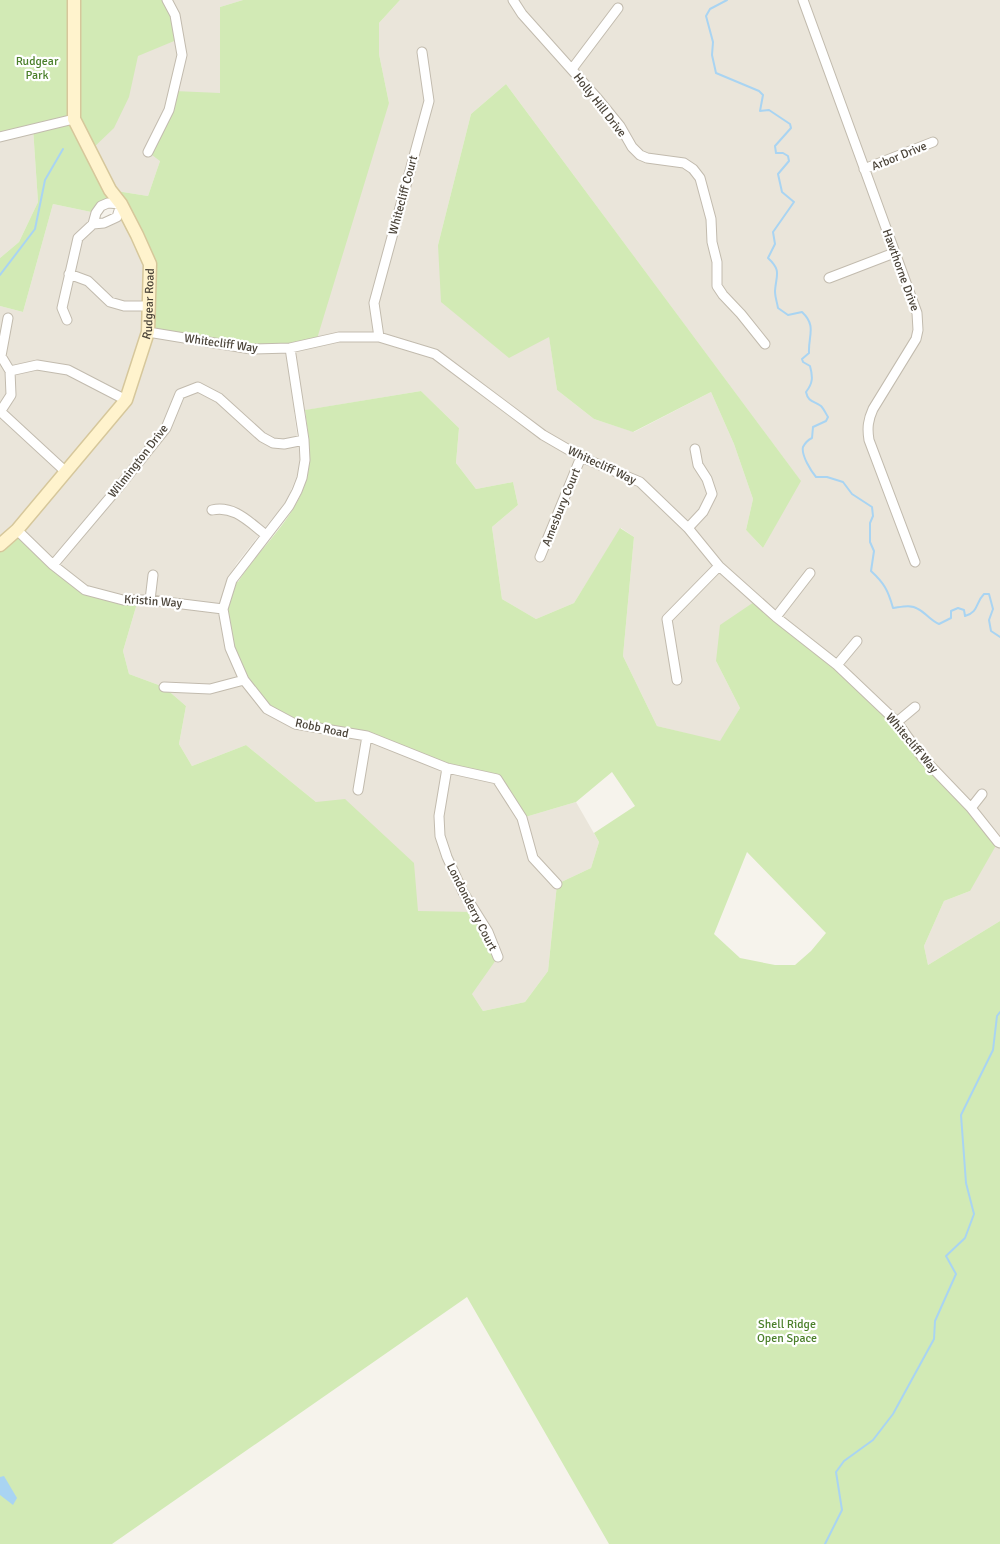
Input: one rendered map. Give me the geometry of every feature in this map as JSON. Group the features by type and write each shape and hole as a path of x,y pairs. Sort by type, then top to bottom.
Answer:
{"street":[{"name":"Rudgear Road","path":"2,541 17,530 126,400 148,332 150,264 121,204 110,190 74,119 74,0"},
{"path":"148,152 169,110 182,55 175,16 167,0"},
{"name":"Holly Hill Drive","path":"513,0 522,14 572,68 620,126 632,147 640,155 647,158 684,163 693,169 700,178 711,219 712,242 717,262 717,286 722,295 742,314 765,344"},
{"name":"Hawthorne Drive","path":"805,1 864,170 917,313 918,330 916,339 873,409 868,420 867,429 869,440 915,562"},
{"path":"572,68 618,8"},
{"name":"Whitecliff Court","path":"379,336 374,303 429,101 422,52"},
{"path":"0,137 74,119"},
{"name":"Arbor Drive","path":"864,170 933,142"},
{"path":"67,320 62,308 78,238 93,224 96,213 101,206 108,203 121,204 117,217 104,223 93,224"},
{"path":"829,278 894,253"},
{"path":"69,274 88,281 110,302 124,306 149,306"},
{"path":"8,318 1,356 10,371 11,395 0,412 66,472"},
{"name":"Whitecliff Way","path":"148,332 251,349 290,348 339,337 379,336 435,354 543,435 581,457 640,482 688,528 719,566 776,617 837,665 897,722 922,757 971,808 1000,843"},
{"name":"Robb Road","path":"290,348 304,440 305,460 302,478 289,506 232,580 223,608 230,648 244,680 267,709 295,724 367,736 447,768 497,779 522,818 533,858 557,884"},
{"path":"10,371 36,365 68,370 126,400"},
{"name":"Wilmington Drive","path":"53,565 166,428 180,394 198,387 219,398 262,437 284,444 304,440"},
{"path":"688,528 703,512 712,494 708,479 698,465 695,448"},
{"name":"Amesbury Court","path":"540,557 581,457"},
{"path":"212,510 222,508 234,511 266,535"},
{"name":"Kristin Way","path":"17,530 53,565 85,590 123,600 150,600 223,608"},
{"path":"677,680 667,619 719,566"},
{"path":"776,617 810,574"},
{"path":"150,600 153,575"},
{"path":"837,665 857,642"},
{"path":"164,687 210,689 244,680"},
{"path":"897,722 915,707"},
{"path":"358,790 367,736"},
{"name":"Londonderry Court","path":"447,768 439,816 440,836 447,857 463,892 488,932 498,957"},
{"path":"971,808 982,794"}],"shaded area":[{"path":"74,0 243,0 220,7 220,93 160,161 148,196 110,190 74,104"},
{"path":"400,0 1000,0 1000,921 928,965 924,946 944,901 970,891 716,661 740,708 720,742 657,726 623,656 634,537 621,528 574,603 536,619 502,599 492,527 518,505 513,482 476,489 456,463 459,428 421,391 294,412 300,457 298,473 287,500 237,563 229,577 367,736 497,779 522,818 576,802 599,842 591,868 557,884 548,971 525,1002 483,1011 417,911 316,802 246,745 192,766 179,744 186,706 164,687 129,674 123,651 138,600 85,590 0,545 0,306 23,312 53,204 96,213 93,223 117,217 121,204 137,235 389,103 379,54 379,23","holes":["506,84 800,480 763,548 746,530 753,499 734,444 711,392 634,432 594,419 557,390 549,336 438,245 471,114"]},
{"path":"33,128 38,202 19,242 0,258 0,137"}],"green space":[{"name":"Rudgear Park","path":"0,0 167,0 179,39 138,56 129,97 114,128 90,151 110,190 148,196 160,161 148,152 174,91 220,93 220,7 243,0 400,0 379,23 379,54 389,103 316,342 251,349 148,332 150,264 121,204 108,203 96,213 53,204 23,312 0,306 0,258 19,242 38,202 33,128 0,137"},
{"path":"506,84 801,481 763,548 746,530 753,499 734,444 711,392 633,432 594,419 557,390 549,337 509,358 441,302 438,245 471,114"},
{"name":"Shell Ridge Open Space","path":"421,391 459,428 456,463 476,489 513,482 518,505 492,527 502,599 536,619 574,603 620,528 634,537 623,656 657,726 720,741 740,708 716,661 720,625 757,600 897,722 998,842 970,891 944,901 924,946 928,965 1000,921 1000,1544 609,1544 467,1297 112,1544 0,1544 0,545 17,530 85,590 138,600 123,651 129,674 164,687 186,706 179,744 192,766 246,745 316,802 345,799 414,863 418,911 474,912 498,957 472,994 483,1011 525,1002 548,971 557,884 591,868 599,842 594,833 635,806 612,772 576,802 522,818 497,779 447,768 367,736 295,724 267,709 244,680 230,648 223,609 232,580 238,582 281,526 300,497 306,481 309,464 305,410","holes":["747,852 826,933 811,951 795,965 775,965 740,958 714,934"]}],"water":[{"path":"4,1476 17,1498 13,1505 0,1495 0,1477"}],"waterway":[{"path":"727,0 710,9 706,16 713,42 712,55 716,73 759,91 763,95 760,111 769,110 790,124 791,128 775,146 776,153 783,153 788,156 789,161 778,174 782,192 794,202 773,232 775,244 768,258 777,270 775,291 778,308 788,315 802,312 807,317 811,327 809,353 802,359 803,362 810,366 812,373 812,380 806,392 810,400 821,406 828,417 826,421 813,427 812,438 803,447 805,458 816,477 827,477 843,482 852,494 872,507 873,516 870,523 870,542 874,551 871,571 885,587 893,608 915,607 939,624 951,618 951,611 958,608 964,610 965,616 973,612 984,594 989,594 993,609 989,620 991,631 1000,637"},
{"path":"0,275 35,229 45,180 63,149"},
{"path":"825,1544 842,1510 836,1472 844,1461 873,1440 893,1414 934,1339 935,1321 956,1274 946,1256 965,1238 974,1214 966,1183 961,1115 993,1050 997,1016 1000,1012"}]}
